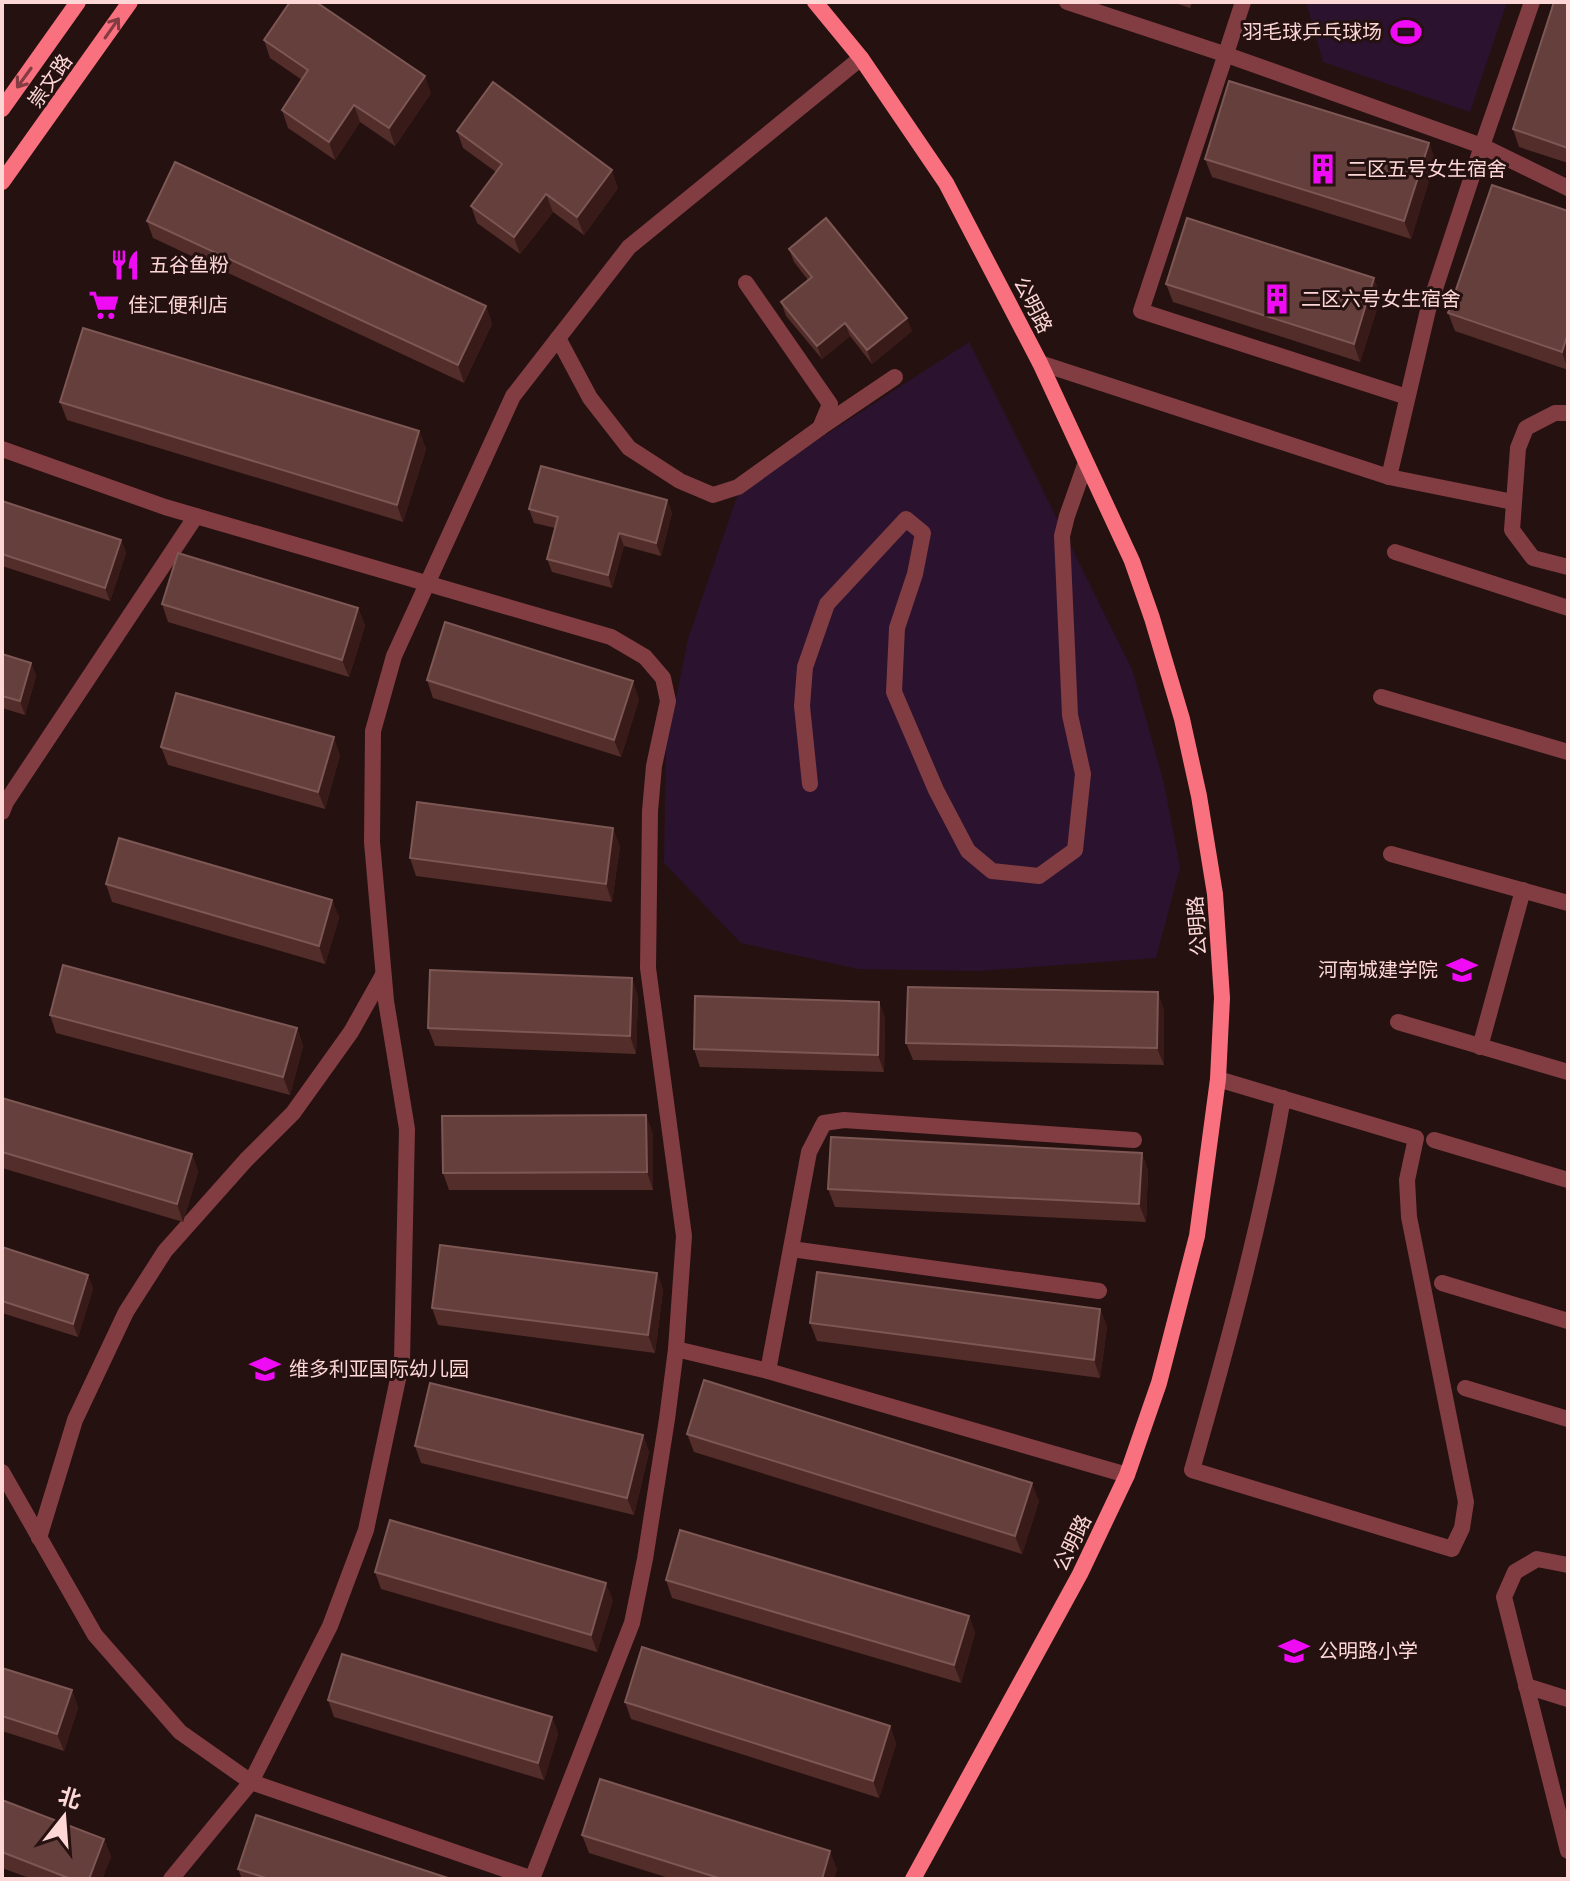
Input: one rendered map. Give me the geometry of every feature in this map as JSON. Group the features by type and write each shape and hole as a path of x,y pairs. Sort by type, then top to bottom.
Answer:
{"street":[{"name":"崇文路","path":"2,109 78,2"},
{"name":"崇文路","path":"2,182 130,2"},
{"name":"公明路","path":"815,2 861,58 946,183 1040,363 1132,561 1182,719 1199,796 1215,894 1222,998 1218,1079 1194,1251 1159,1383 1127,1475 1080,1574 913,1879"},
{"path":"1067,2 1482,146 1568,188"},
{"path":"1243,2 1141,311 1407,397"},
{"path":"1389,477 1428,310 1532,2"},
{"path":"171,1879 251,1782 330,1626 366,1530 402,1360 407,1129 383,975 372,842 373,731 394,656 513,396 629,247 861,58"},
{"path":"746,283 830,404 820,428"},
{"path":"558,338 590,398 629,448 680,481 713,495 738,487 895,377"},
{"path":"1040,363 1389,477 1513,502"},
{"path":"1568,413 1555,413 1526,428 1518,448 1512,530 1533,558 1568,567"},
{"path":"2,449 196,516 611,637 645,657 663,678 668,701 654,766 650,811 648,968 684,1236 676,1349 645,1559 632,1623 532,1879 507,1875 251,1782 180,1732 95,1635 2,1472"},
{"path":"810,784 802,706 805,667 827,604 906,519 923,533 915,574 897,628 894,692 936,790 968,851 992,871 1039,876 1075,850 1083,774 1070,715 1062,536 1085,465"},
{"path":"2,812 89,674 196,516"},
{"path":"1395,552 1568,608"},
{"path":"1381,697 1568,752"},
{"path":"1391,854 1568,903"},
{"path":"1480,1047 1523,890"},
{"path":"39,1538 75,1420 126,1312 165,1251 246,1160 293,1113 351,1032 383,975"},
{"path":"1398,1022 1568,1072"},
{"path":"1218,1079 1283,1098 1416,1138 1407,1180 1409,1217 1466,1502 1462,1528 1452,1549 1192,1470 1267,1190 1283,1098"},
{"path":"768,1371 809,1152 824,1123 844,1120 1134,1140"},
{"path":"1434,1140 1568,1180"},
{"path":"791,1249 1099,1291"},
{"path":"1442,1283 1568,1321"},
{"path":"676,1349 768,1371 1127,1475"},
{"path":"1465,1388 1568,1419"},
{"path":"1568,1565 1537,1559 1515,1572 1504,1597 1526,1686 1561,1802 1568,1851"},
{"path":"1526,1686 1568,1699"}],"shaded area":[{"name":"羽毛球乒乓球场","path":"1306,2 1507,2 1470,112 1323,62"},
{"path":"969,342 1132,669 1164,783 1180,868 1156,958 978,971 858,969 741,943 664,863 666,749 688,639 739,491"}],"building":[{"path":"290,2 316,2 425,76 389,128 354,105 329,142 282,110 308,70 264,40"},
{"path":"1554,2 1568,4 1568,148 1513,129"},
{"name":"二区五号女生宿舍","path":"1229,81 1429,143 1404,221 1205,159"},
{"path":"493,82 612,170 577,217 546,194 514,237 471,206 502,164 457,131"},
{"path":"175,162 486,306 458,365 147,221"},
{"path":"1492,185 1568,211 1568,333 1562,352 1448,313"},
{"path":"826,218 907,318 867,350 845,323 817,346 781,302 812,277 789,249"},
{"name":"二区六号女生宿舍","path":"1187,218 1374,278 1354,344 1166,284"},
{"path":"83,328 419,431 397,505 60,402"},
{"path":"541,466 667,500 656,543 619,533 608,575 547,559 558,517 529,509"},
{"path":"2,501 121,540 105,588 2,554"},
{"path":"178,553 358,608 342,660 162,604"},
{"path":"445,622 633,681 614,740 427,680"},
{"path":"2,654 31,663 20,701 2,696"},
{"path":"176,693 334,737 318,792 161,747"},
{"path":"417,802 613,828 606,884 410,858"},
{"path":"119,838 332,900 319,946 106,884"},
{"path":"63,965 297,1028 283,1077 50,1015"},
{"path":"430,970 632,978 630,1036 428,1028"},
{"path":"908,987 1158,992 1157,1048 906,1043"},
{"path":"695,996 879,1002 878,1055 694,1049"},
{"path":"2,1098 192,1154 177,1204 2,1152"},
{"path":"646,1115 647,1172 443,1173 442,1116"},
{"path":"831,1137 1142,1153 1139,1204 828,1189"},
{"path":"440,1245 657,1273 648,1335 432,1308"},
{"path":"2,1247 88,1275 73,1324 2,1301"},
{"path":"817,1272 1100,1309 1094,1360 810,1323"},
{"path":"704,1380 1032,1483 1015,1536 687,1434"},
{"path":"430,1383 643,1435 627,1498 415,1446"},
{"path":"390,1520 606,1583 591,1635 375,1572"},
{"path":"680,1530 969,1616 954,1665 666,1580"},
{"path":"642,1647 890,1726 873,1781 625,1702"},
{"path":"342,1654 552,1717 538,1763 328,1700"},
{"path":"2,1668 72,1690 57,1734 2,1716"},
{"path":"600,1779 830,1851 822,1879 722,1879 582,1835"},
{"path":"2,1800 104,1839 89,1879 71,1879 2,1852"},
{"path":"256,1815 451,1879 269,1879 238,1869"}],"place":[{"name":"羽毛球乒乓球场","path":"1406,32"},
{"name":"二区五号女生宿舍","path":"1323,169"},
{"name":"五谷鱼粉","path":"125,265"},
{"name":"二区六号女生宿舍","path":"1277,299"},
{"name":"佳汇便利店","path":"104,305"},
{"name":"河南城建学院","path":"1462,970"},
{"name":"维多利亚国际幼儿园","path":"265,1369"},
{"name":"公明路小学","path":"1294,1651"}]}
